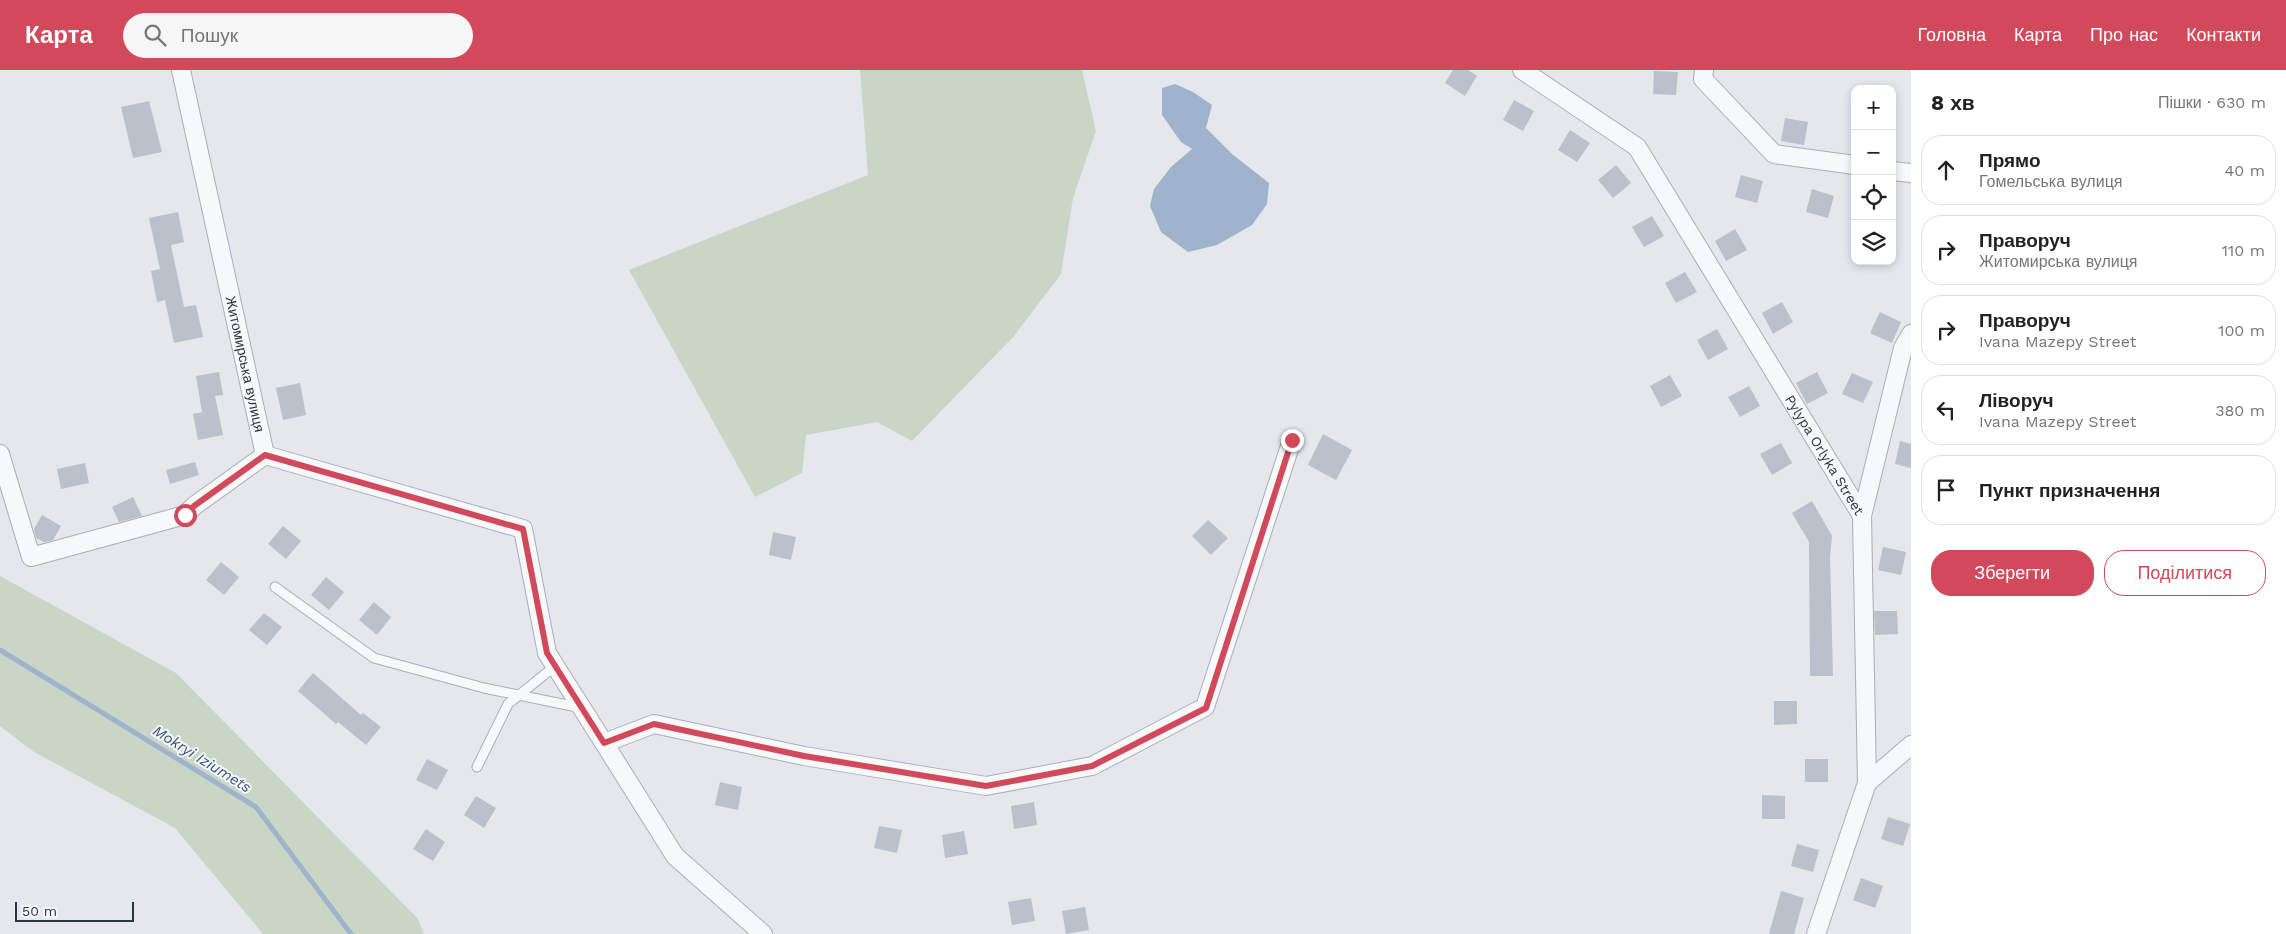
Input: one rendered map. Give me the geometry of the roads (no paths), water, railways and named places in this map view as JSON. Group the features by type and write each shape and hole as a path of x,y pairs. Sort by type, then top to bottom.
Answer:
{"street":[{"name":"Житомирська вулиця","path":"181,70 265,455"},
{"name":"Pylypa Orlyka Street","path":"1522,70 1637,147 1862,516 1867,783 1816,934"},
{"path":"1704,70 1704,78 1774,154 1851,164"},
{"path":"1896,171 1911,173"},
{"path":"1862,516 1903,348 1911,334"},
{"path":"604,743 654,724 804,756 986,786 1092,766 1206,708 1292,440"},
{"path":"0,454 31,557 185,515 194,506 265,455 523,529 547,653 675,856 763,934"},
{"path":"1867,783 1911,745"}],"lane":[{"path":"275,587 374,658 519,695 582,708"},
{"path":"478,767 508,704 555,666"}],"water":[{"path":"1175,84 1193,92 1212,105 1206,128 1232,154 1269,183 1267,204 1252,225 1217,245 1188,252 1161,232 1150,206 1154,189 1171,167 1192,149 1181,142 1162,115 1162,88"}],"waterway":[{"name":"Mokryi Iziumets","path":"0,650 256,807 351,934"}]}
